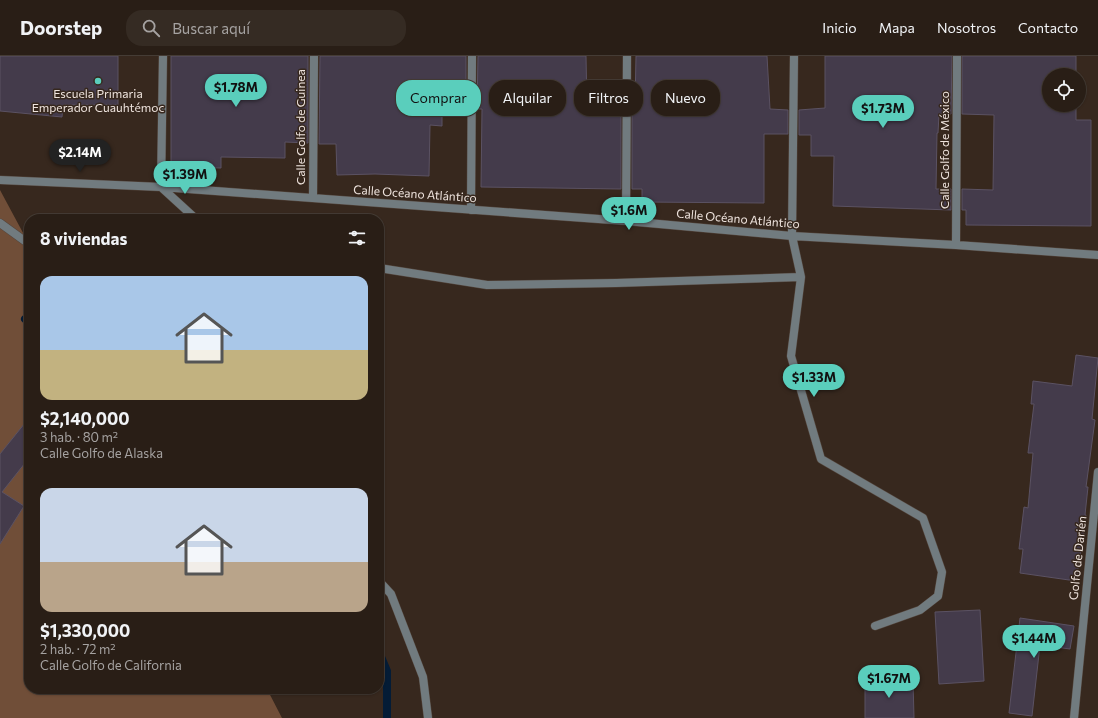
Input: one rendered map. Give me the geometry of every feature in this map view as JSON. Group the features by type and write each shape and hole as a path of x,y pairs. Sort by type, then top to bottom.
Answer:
{"street":[{"path":"163,56 161,187 191,214"},
{"name":"Calle Golfo de Guinea","path":"313,198 314,56"},
{"path":"472,56 472,210"},
{"path":"626,220 627,56"},
{"path":"794,56 792,236 801,277 791,356 821,458 923,518 942,572 938,596 920,610 875,626"},
{"name":"Calle Golfo de México","path":"956,245 957,56"},
{"name":"Calle Océano Atlántico","path":"0,180 161,187 626,220 792,236 1098,255"},
{"path":"0,223 24,240"},
{"path":"384,269 487,285 616,283 801,277"},
{"name":"Golfo de Darién","path":"1074,718 1098,472"},
{"path":"384,586 391,594 423,677 428,718"}],"shaded area":[{"path":"0,190 24,235 24,694 270,694 282,718 0,718"}],"building":[{"path":"0,56 118,56 118,105 63,105 62,117 0,111"},
{"path":"171,56 308,56 308,143 285,142 285,158 221,157 221,168 191,167 192,174 171,174"},
{"path":"320,56 466,56 466,80 396,80 396,116 442,116 442,126 430,125 429,176 375,174 337,175 336,144 319,144"},
{"path":"478,56 586,56 586,80 574,80 574,116 621,116 621,189 481,187 482,109 481,80 478,80"},
{"path":"636,56 767,56 770,109 788,110 788,134 764,134 764,203 642,202 642,189 632,189 632,116 643,116 643,80 636,80"},
{"path":"825,56 952,56 951,114 939,114 937,133 936,189 951,189 951,210 833,206 834,156 811,156 811,135 799,135 799,110 825,108"},
{"path":"962,56 1076,56 1076,68 1042,68 1042,112 1076,112 1076,120 1091,120 1091,226 966,225 966,210 962,210 962,189 993,190 994,115 962,114"},
{"path":"1076,355 1098,358 1092,419 1095,420 1086,487 1088,487 1086,515 1076,581 1020,573 1023,549 1019,549 1024,507 1028,508 1033,453 1028,453 1034,404 1031,404 1033,381 1072,386"},
{"path":"24,424 24,464 2,492 24,506 0,544 0,454"},
{"path":"980,610 984,681 939,684 935,612"},
{"path":"1020,618 1074,626 1070,649 1040,645 1032,716 1009,713"},
{"path":"913,680 914,718 865,718 865,681"}],"waterway":[{"path":"384,664 387,671 387,718"}],"place":[{"name":"Escuela Primaria Emperador Cuauhtémoc","path":"98,81"}]}
